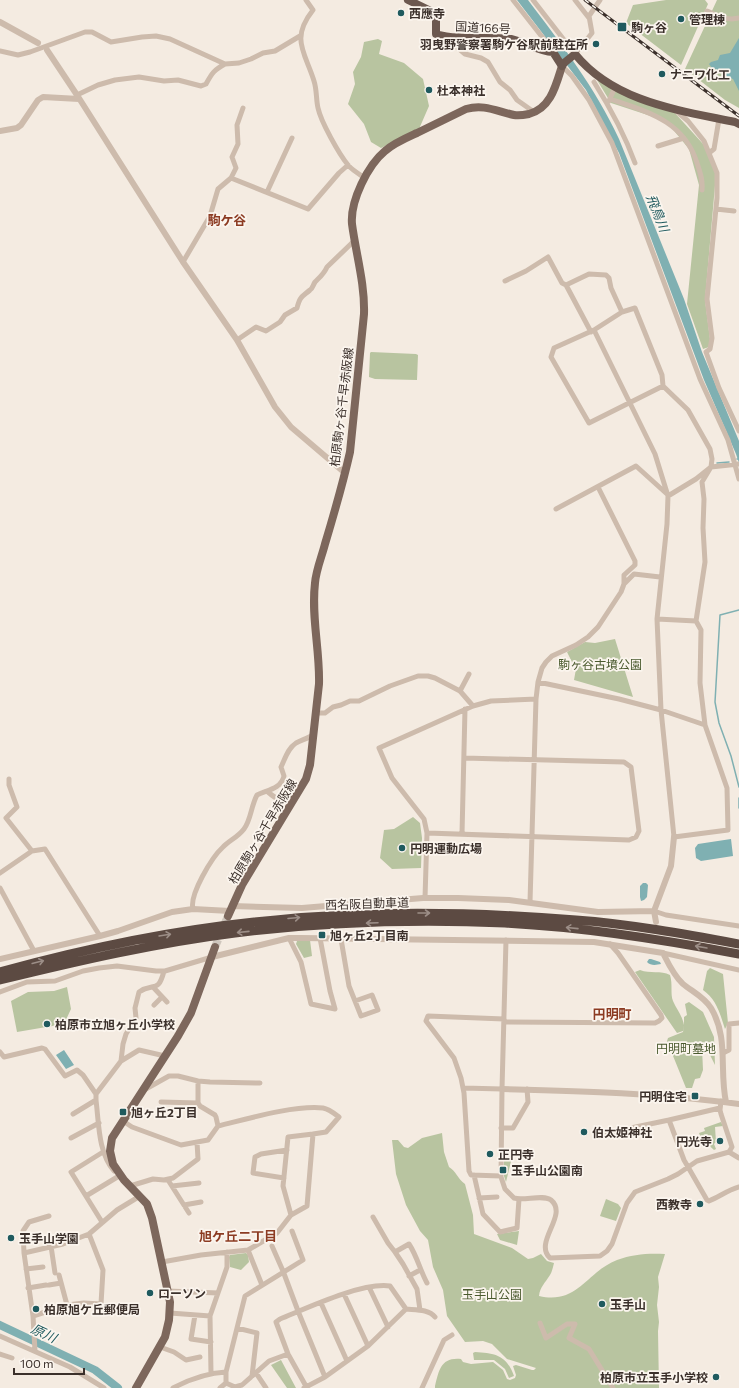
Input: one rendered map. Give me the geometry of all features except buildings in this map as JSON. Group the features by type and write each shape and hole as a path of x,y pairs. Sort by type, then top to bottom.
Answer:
{"highway":[{"name":"国道166号","path":"408,0 435,13 436,34 444,36 513,40 552,52"},
{"path":"552,52 563,64 574,55 594,73 615,87 640,99 675,110 739,124"},
{"name":"西名阪自動車道","path":"0,972 82,951 190,931 275,920 404,913 451,913 578,920 641,928 739,944"},
{"name":"西名阪自動車道","path":"0,980 94,958 204,938 268,930 367,923 505,923 628,935 739,954"}],"main road":[{"path":"534,112 539,110 548,101 554,90 563,64"},
{"name":"柏原駒ヶ谷千早赤阪線","path":"230,911 242,885 303,786 308,771 320,670 313,600 315,580 345,473 353,424 364,300 352,223 352,209 354,200 365,178 376,161 385,151 399,142 466,108 483,106 516,115 534,112"},
{"path":"138,1387 165,1337 170,1313 170,1302 152,1218 147,1204 121,1178 113,1164 110,1151 112,1138 178,1036 191,1013 215,947"}],"street":[{"path":"306,0 313,10 304,21 300,36 306,62 314,82 318,110 348,165 365,178"},
{"path":"513,0 550,47 552,52"},
{"path":"533,0 574,55 592,33 589,18 575,0"},
{"path":"589,18 600,0"},
{"path":"707,11 722,18 732,20 739,18"},
{"path":"0,22 38,43"},
{"path":"0,51 18,55 85,32 92,32 111,42 156,36 170,39 225,64"},
{"path":"0,131 16,128 21,125 38,100 44,97 78,97 98,85 115,80 139,77 178,80 201,86 206,84 211,74 217,68 225,64 239,63 263,53 275,51 300,36"},
{"path":"444,36 461,51 488,62 500,82 510,90 517,100 534,112"},
{"path":"47,50 183,262 237,340 261,381 268,397 291,427 345,473"},
{"path":"563,64 589,100 612,143 700,379 738,464 739,479"},
{"path":"594,82 609,101 635,163"},
{"path":"609,101 615,87"},
{"path":"609,101 646,111 671,125 684,138 694,153 701,176 702,190"},
{"path":"183,262 210,216 218,188 231,178 236,168 232,157 238,144 237,125 243,108"},
{"path":"675,110 704,141 717,173 718,184 707,299 712,338 710,349 706,352 719,388 739,431"},
{"path":"709,153 714,149 719,119"},
{"path":"266,192 292,138"},
{"path":"662,146 684,138"},
{"path":"231,178 308,209 339,173 348,165"},
{"path":"716,209 734,211"},
{"path":"237,340 256,327 266,331 280,322 285,315 297,308 299,299 302,295 311,289 315,282 325,273 327,267 355,240"},
{"path":"505,281 548,257 562,283 566,285 593,331 655,454 668,496 667,524 660,577 657,619 661,710 674,837 671,866 654,911 656,922"},
{"path":"566,285 589,274 606,275 609,278 611,288 622,312"},
{"path":"664,386 589,423 551,357 554,348 593,331 622,312 635,308 662,375 664,386 688,410 710,449 712,458 711,467 702,482 704,499 703,528 705,562 696,621 701,630 700,683 705,725 727,788 728,830 674,837"},
{"path":"668,496 696,479 711,467 738,464"},
{"path":"556,509 636,466 668,496"},
{"path":"530,902 536,699 538,682 542,668 552,656 582,641 598,627 621,592 624,584 624,575 636,565 598,487"},
{"path":"624,584 634,574 660,577"},
{"path":"657,619 696,621"},
{"path":"460,691 469,674"},
{"path":"316,713 325,713 333,707 350,701 358,701 390,686 418,676 435,678 460,691 473,706"},
{"path":"538,682 594,693 661,710 705,725"},
{"path":"425,898 427,833 424,820 392,778 379,748 473,706 491,701 536,699"},
{"path":"462,834 465,709"},
{"path":"193,909 193,902 205,871 222,848 239,835 244,829 257,795 268,792 281,783 284,779 281,767 292,746 313,735"},
{"path":"427,833 629,840 636,837 639,831 630,767 624,762 464,758"},
{"path":"9,779 9,785 17,807 6,818 32,851"},
{"path":"268,792 276,799 297,796"},
{"path":"0,873 32,851 44,849 100,936"},
{"path":"0,888 34,951"},
{"path":"0,959 118,932 172,912 193,909 230,911 302,908 425,898 489,899 530,902 598,912 654,911 666,915 739,926"},
{"path":"290,938 301,962 311,1004 335,1009 320,938"},
{"path":"0,992 26,982 55,981 84,971 99,968 117,966 156,972 164,971 212,957 290,938 594,942 662,950 739,970"},
{"path":"341,939 349,986 355,1001 361,1016 378,1010 372,995 355,1001"},
{"path":"506,940 501,1176 506,1189 514,1198 519,1200 543,1197 550,1200 554,1205 556,1210 555,1217 544,1246 545,1254 550,1258 600,1256 607,1251 612,1244 627,1203 635,1192 668,1179 697,1161 729,1152 732,1147 721,1114 724,1088 723,1044 711,1009 704,999 682,983 662,950"},
{"path":"501,1176 471,1175 469,1171 463,1088 454,1058 426,1021 428,1016 504,1019 505,1022 655,1023 659,1021 662,1018 661,1015 618,953 610,944"},
{"path":"121,1061 126,1034 136,1018 135,1008 139,992 153,987 161,982 164,971"},
{"path":"153,987 167,1002"},
{"path":"154,1005 162,997"},
{"path":"723,1053 729,1050 729,1024 739,1023"},
{"path":"0,1052 4,1057 42,1048 45,1049 64,1076 77,1070 83,1075 96,1097 103,1152 107,1163 121,1178 86,1196"},
{"path":"73,1114 96,1097 121,1061 139,1050 165,1056"},
{"path":"143,1090 169,1076 178,1076 198,1081 260,1084"},
{"path":"198,1081 198,1103 200,1106 215,1115 218,1126"},
{"path":"463,1088 594,1092 739,1104"},
{"path":"501,1128 513,1128 528,1102 528,1089"},
{"path":"161,1102 198,1103"},
{"path":"606,1133 669,1120 722,1103"},
{"path":"123,1121 132,1127 182,1145 208,1140 218,1126 269,1114 312,1108 325,1108 339,1117 326,1132 288,1137 283,1186 291,1215"},
{"path":"669,1120 684,1160 707,1200 709,1201 739,1187"},
{"path":"71,1138 99,1123"},
{"path":"162,1262 202,1255 248,1250 277,1233 291,1215 307,1206 313,1134"},
{"path":"130,1186 153,1179 168,1180 174,1178 198,1159 198,1142"},
{"path":"284,1178 254,1173 255,1157 261,1154 287,1150"},
{"path":"102,1222 71,1172 103,1152"},
{"path":"729,1152 739,1158"},
{"path":"474,1175 483,1214 500,1232 517,1228 519,1200"},
{"path":"168,1180 188,1213"},
{"path":"172,1186 199,1183"},
{"path":"24,1253 77,1240 90,1234 116,1210 140,1196"},
{"path":"479,1198 497,1197"},
{"path":"184,1205 201,1202"},
{"path":"34,1349 33,1316 28,1288 23,1230 29,1222 49,1216"},
{"path":"373,1217 417,1290 420,1310"},
{"path":"226,1383 226,1372 245,1296 303,1260 292,1231"},
{"path":"33,1316 67,1305 84,1303 102,1304 102,1270 90,1234"},
{"path":"395,1252 410,1244 416,1254 420,1270 427,1283"},
{"path":"50,1246 67,1305"},
{"path":"272,1246 284,1271 298,1312 325,1377"},
{"path":"248,1250 262,1285"},
{"path":"211,1373 210,1316 227,1267 227,1252"},
{"path":"26,1269 43,1267"},
{"path":"409,1276 420,1270"},
{"path":"28,1288 61,1283"},
{"path":"406,1309 390,1286 384,1285 369,1287 344,1294 280,1319 276,1322 288,1354 306,1387 325,1377 368,1346 406,1309 420,1310 433,1314 435,1317"},
{"path":"369,1287 388,1327"},
{"path":"168,1290 218,1294"},
{"path":"344,1294 368,1346"},
{"path":"321,1303 348,1361"},
{"path":"170,1313 210,1316"},
{"path":"195,1315 191,1339 211,1342"},
{"path":"540,1323 546,1338 567,1324 575,1324 569,1338 589,1349 613,1388"},
{"path":"237,1328 257,1333 254,1374 266,1388"},
{"path":"422,1388 444,1340 452,1335"},
{"path":"0,1338 34,1349 70,1367 104,1388"},
{"path":"160,1347 174,1352 186,1360 200,1357"},
{"path":"0,1354 12,1358"},
{"path":"226,1383 235,1388 242,1385 269,1362 288,1354"},
{"path":"173,1388 188,1380 211,1373 226,1372"},
{"path":"220,1388 226,1383"}],"green space":[{"path":"666,0 705,0 708,4 681,65 626,23 633,5"},
{"path":"717,0 739,0 739,108 725,100 685,69"},
{"path":"378,39 382,41 379,54 404,63 423,79 429,106 419,129 381,148 371,142 364,124 348,104 355,84 353,72 361,57 364,42"},
{"path":"597,80 674,112 704,145 716,174 705,300 710,339 709,347 703,349 687,304 699,185 689,149 666,121 611,103"},
{"path":"371,352 418,355 417,380 375,379 369,377"},
{"name":"駒ヶ谷古墳公園","path":"615,639 633,697 574,680 577,663 572,662 567,652 585,642 595,643"},
{"name":"円明運動広場","path":"413,817 420,823 422,838 421,868 392,869 380,858 384,830 394,829"},
{"path":"310,940 312,956 304,958 296,944 297,941"},
{"path":"710,968 723,974 728,1023 725,1029 715,1003 703,990 707,971"},
{"path":"640,970 670,975 672,998 683,1021 683,1031 677,1033 635,972"},
{"path":"67,987 71,1009 64,1024 17,1032 11,1001 28,992 54,991"},
{"name":"円明町墓地","path":"689,1002 703,1012 714,1037 715,1065 706,1047 702,1048 703,1070 700,1078 695,1079 692,1088 686,1088 667,1041 668,1038 683,1032 684,1017 687,1015 685,1004"},
{"path":"721,1122 723,1126 715,1127 716,1142 714,1144 716,1149 714,1150 701,1138 699,1133 705,1131 704,1128"},
{"name":"玉手山公園","path":"442,1133 444,1152 449,1167 465,1184 473,1215 474,1234 512,1248 528,1259 541,1254 547,1261 554,1263 539,1296 552,1298 573,1292 606,1265 629,1256 641,1254 665,1254 658,1277 659,1287 657,1305 659,1322 659,1388 435,1388 442,1366 445,1362 454,1359 461,1359 463,1362 471,1364 493,1362 503,1370 507,1379 510,1380 515,1378 516,1375 513,1366 516,1365 532,1370 536,1368 507,1359 492,1344 483,1341 465,1342 447,1316 443,1290 433,1267 428,1240 420,1231 406,1205 396,1174 392,1140 398,1140 404,1147 408,1148 422,1138"},
{"path":"504,1149 514,1149 506,1182 504,1176"},
{"path":"606,1199 618,1204 621,1208 616,1221 600,1216"},
{"path":"519,1231 517,1245 500,1240 497,1234"},
{"path":"246,1253 248,1255 249,1262 241,1270 230,1267 230,1255"},
{"path":"473,1353 489,1353 500,1357 508,1364 514,1376 509,1378 505,1369 494,1360 474,1360"},
{"path":"281,1360 296,1388 287,1388 271,1365"}],"water":[{"path":"517,0 528,0 589,84 610,120 684,299 702,352 739,441 739,463 704,380 619,153 586,90"},
{"path":"739,38 739,91 733,79 726,77 721,71 712,68 709,64 718,60 720,55 730,53"},
{"path":"731,839 733,856 701,861 696,858 695,848 698,844"},
{"path":"643,883 648,885 647,897 641,901 640,886"},
{"path":"649,959 660,962 661,964 650,964 647,962"},
{"path":"64,1050 74,1065 66,1069 56,1055"}],"waterway":[{"path":"717,463 729,462"},
{"path":"739,610 720,615 715,702 719,723 731,756 739,787"},
{"path":"739,798 739,808"},
{"name":"原川","path":"0,1325 95,1370 118,1388"}],"tunnel":[{"path":"215,947 228,916"}],"railway":[{"path":"585,0 739,116"}],"place":[{"name":"西應寺","path":"401,13"},
{"name":"管理棟","path":"681,19"},
{"name":"駒ヶ谷","path":"622,27"},
{"name":"羽曳野警察署駒ケ谷駅前駐在所","path":"596,44"},
{"name":"ナニワ化工","path":"662,74"},
{"name":"杜本神社","path":"429,90"},
{"name":"円明運動広場","path":"402,848"},
{"name":"旭ヶ丘2丁目南","path":"322,935"},
{"name":"柏原市立旭ヶ丘小学校","path":"47,1024"},
{"name":"円明住宅","path":"695,1096"},
{"name":"旭ヶ丘2丁目","path":"123,1112"},
{"name":"伯太姫神社","path":"584,1132"},
{"name":"円光寺","path":"720,1141"},
{"name":"正円寺","path":"490,1154"},
{"name":"玉手山公園南","path":"503,1170"},
{"name":"西教寺","path":"700,1204"},
{"name":"玉手山学園","path":"11,1238"},
{"name":"ローソン","path":"150,1293"},
{"name":"玉手山","path":"602,1304"},
{"name":"柏原旭ケ丘郵便局","path":"36,1309"},
{"name":"柏原市立玉手小学校","path":"716,1377"}],"district":[{"name":"駒ケ谷","path":"227,220"},
{"name":"円明町","path":"612,1014"},
{"name":"旭ケ丘二丁目","path":"238,1236"}],"water label":[{"name":"飛鳥川","path":"658,213"}]}
